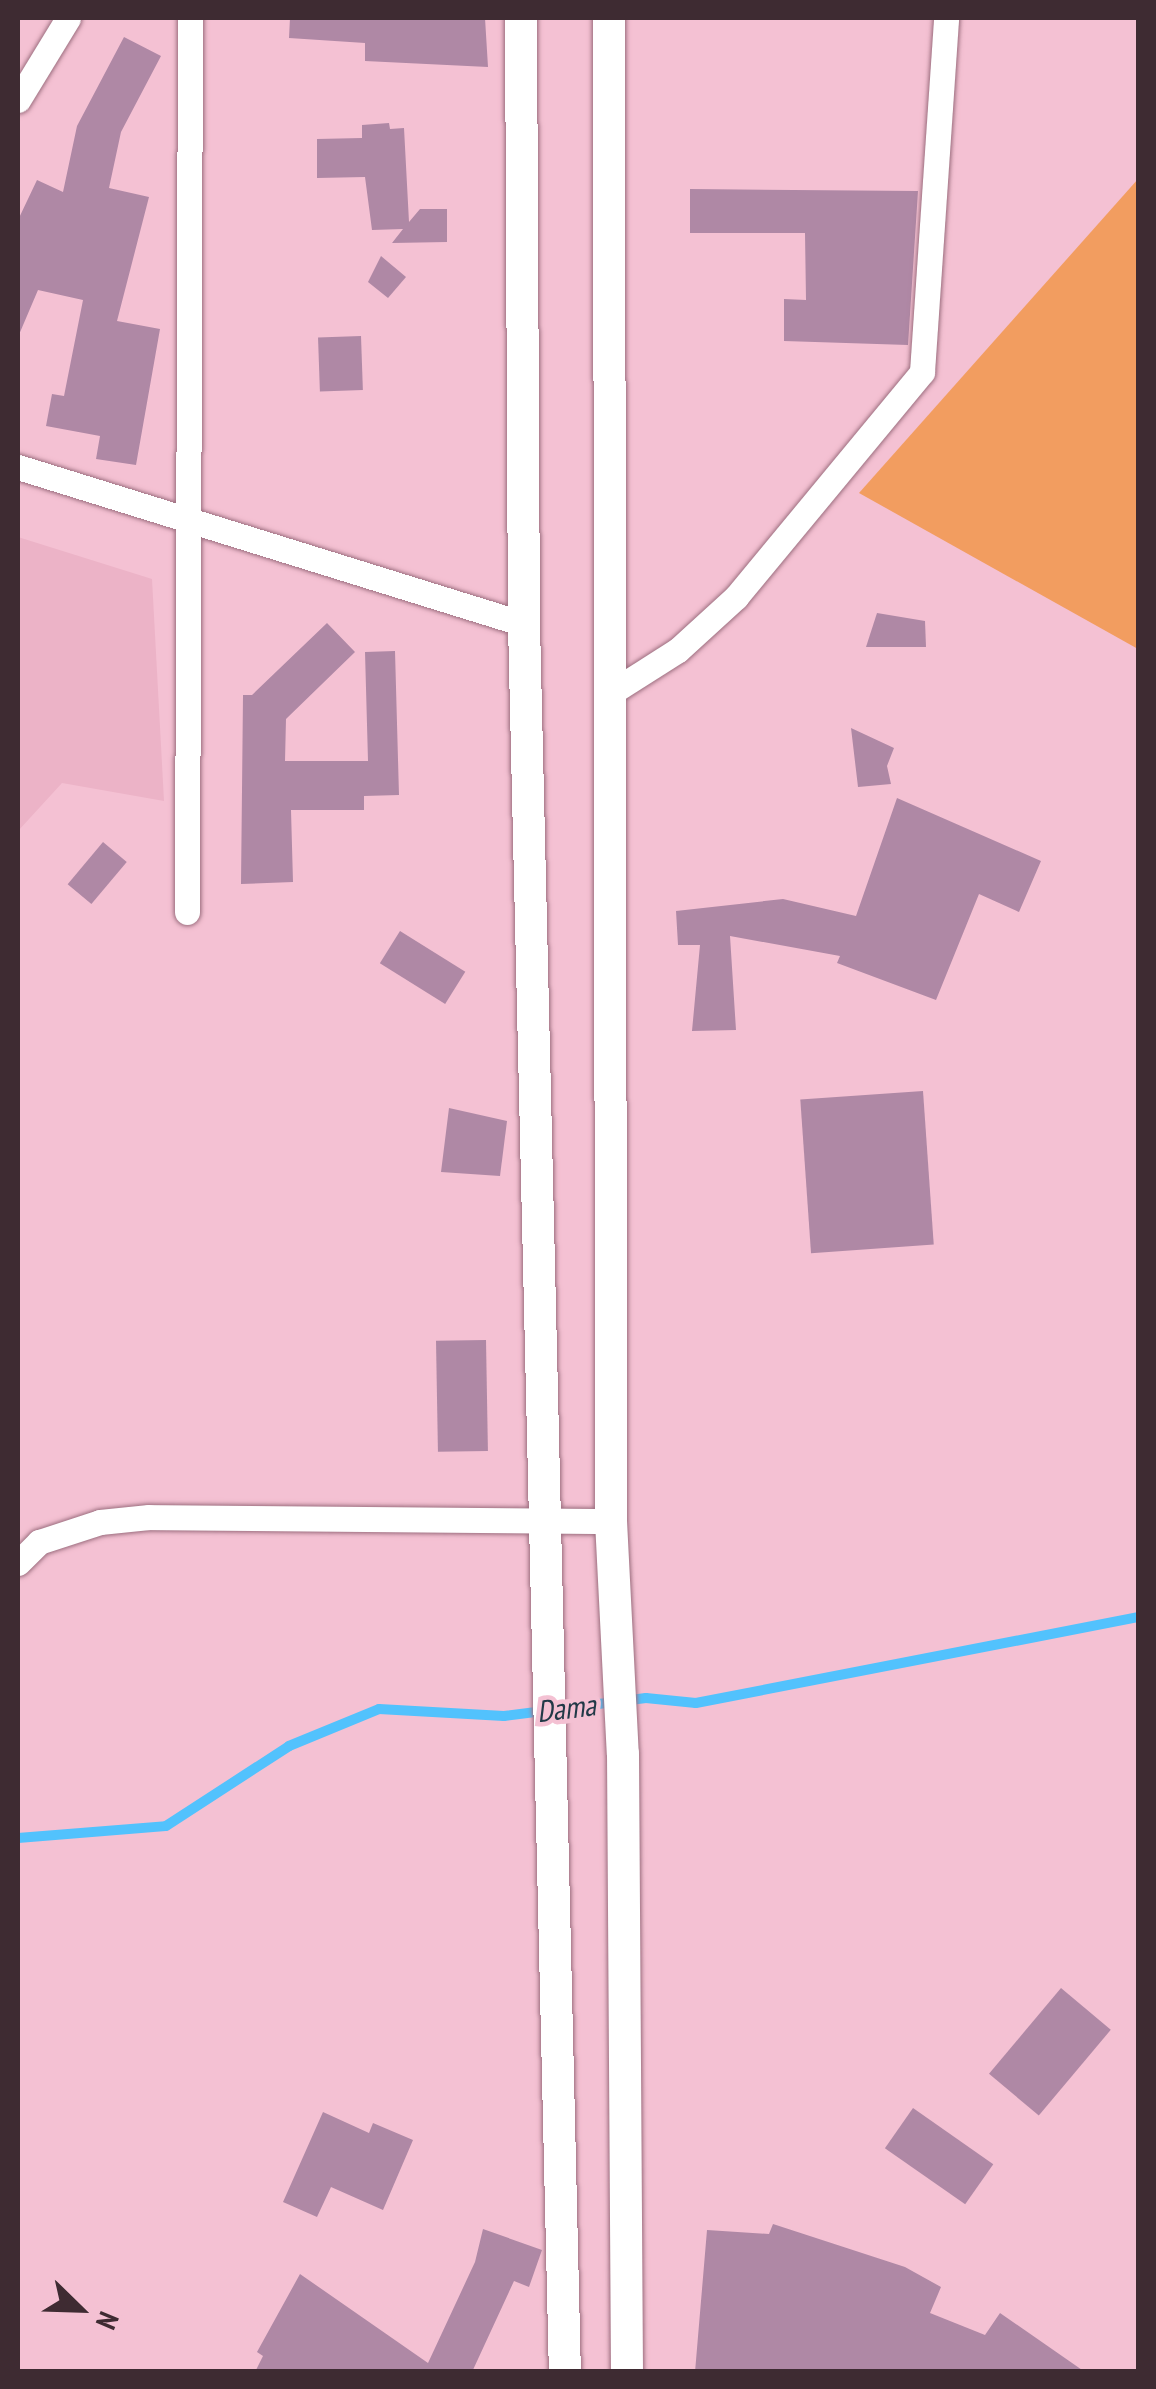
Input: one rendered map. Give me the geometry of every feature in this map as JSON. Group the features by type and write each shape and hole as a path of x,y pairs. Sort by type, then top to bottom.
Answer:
{"street":[{"path":"18,100 68,18"},
{"path":"187,912 190,18"},
{"path":"522,18 524,624 565,2372"},
{"path":"609,18 612,1522 623,1754 626,2372"},
{"path":"612,692 678,650 736,597 922,372 946,18"},
{"path":"18,468 524,624"},
{"path":"18,1563 28,1542 100,1522 149,1517 612,1522"}],"shaded area":[{"path":"1138,179 1138,649 859,493"},
{"path":"18,537 152,579 164,801 62,783 18,831"}],"building":[{"path":"290,18 485,18 488,67 365,61 365,43 289,38"},
{"path":"124,37 161,56 121,132 109,188 149,197 117,321 160,329 136,465 96,459 100,436 46,426 52,394 64,396 83,300 38,290 18,337 18,220 37,180 63,192 77,126"},
{"path":"389,123 390,129 404,128 409,222 420,209 447,209 447,242 392,243 403,229 372,230 365,177 317,178 317,139 362,138 362,125"},
{"path":"690,189 918,191 908,345 784,341 784,299 806,300 805,233 690,233"},
{"path":"381,256 406,277 388,298 368,282"},
{"path":"361,336 363,390 320,391 318,338"},
{"path":"877,613 925,621 926,647 866,647"},
{"path":"327,623 355,652 286,719 285,761 368,761 365,652 395,651 399,795 364,796 364,810 291,810 293,882 241,884 243,695 252,695"},
{"path":"851,728 894,748 887,766 891,784 858,787"},
{"path":"897,798 1041,861 1019,912 979,894 936,1000 837,963 840,956 730,936 736,1030 692,1031 700,945 678,945 676,911 783,899 856,916"},
{"path":"103,842 127,862 91,904 68,884"},
{"path":"400,931 465,972 445,1004 380,963"},
{"path":"923,1091 934,1245 811,1253 800,1100"},
{"path":"449,1108 507,1121 500,1176 441,1172"},
{"path":"486,1340 488,1451 438,1452 436,1341"},
{"path":"1061,1988 1111,2030 1039,2116 989,2074"},
{"path":"913,2108 993,2164 965,2204 885,2148"},
{"path":"323,2112 369,2133 373,2123 413,2140 383,2210 331,2187 317,2217 283,2202"},
{"path":"773,2224 905,2267 941,2287 930,2313 985,2335 1000,2313 1085,2372 695,2372 707,2230 769,2234"},
{"path":"483,2229 542,2250 529,2287 514,2281 472,2372 255,2372 263,2356 257,2352 300,2274 428,2363 475,2262"}],"waterway":[{"name":"Dama","path":"18,1838 166,1826 289,1746 379,1709 504,1716 646,1698 696,1703 1138,1617"}]}
